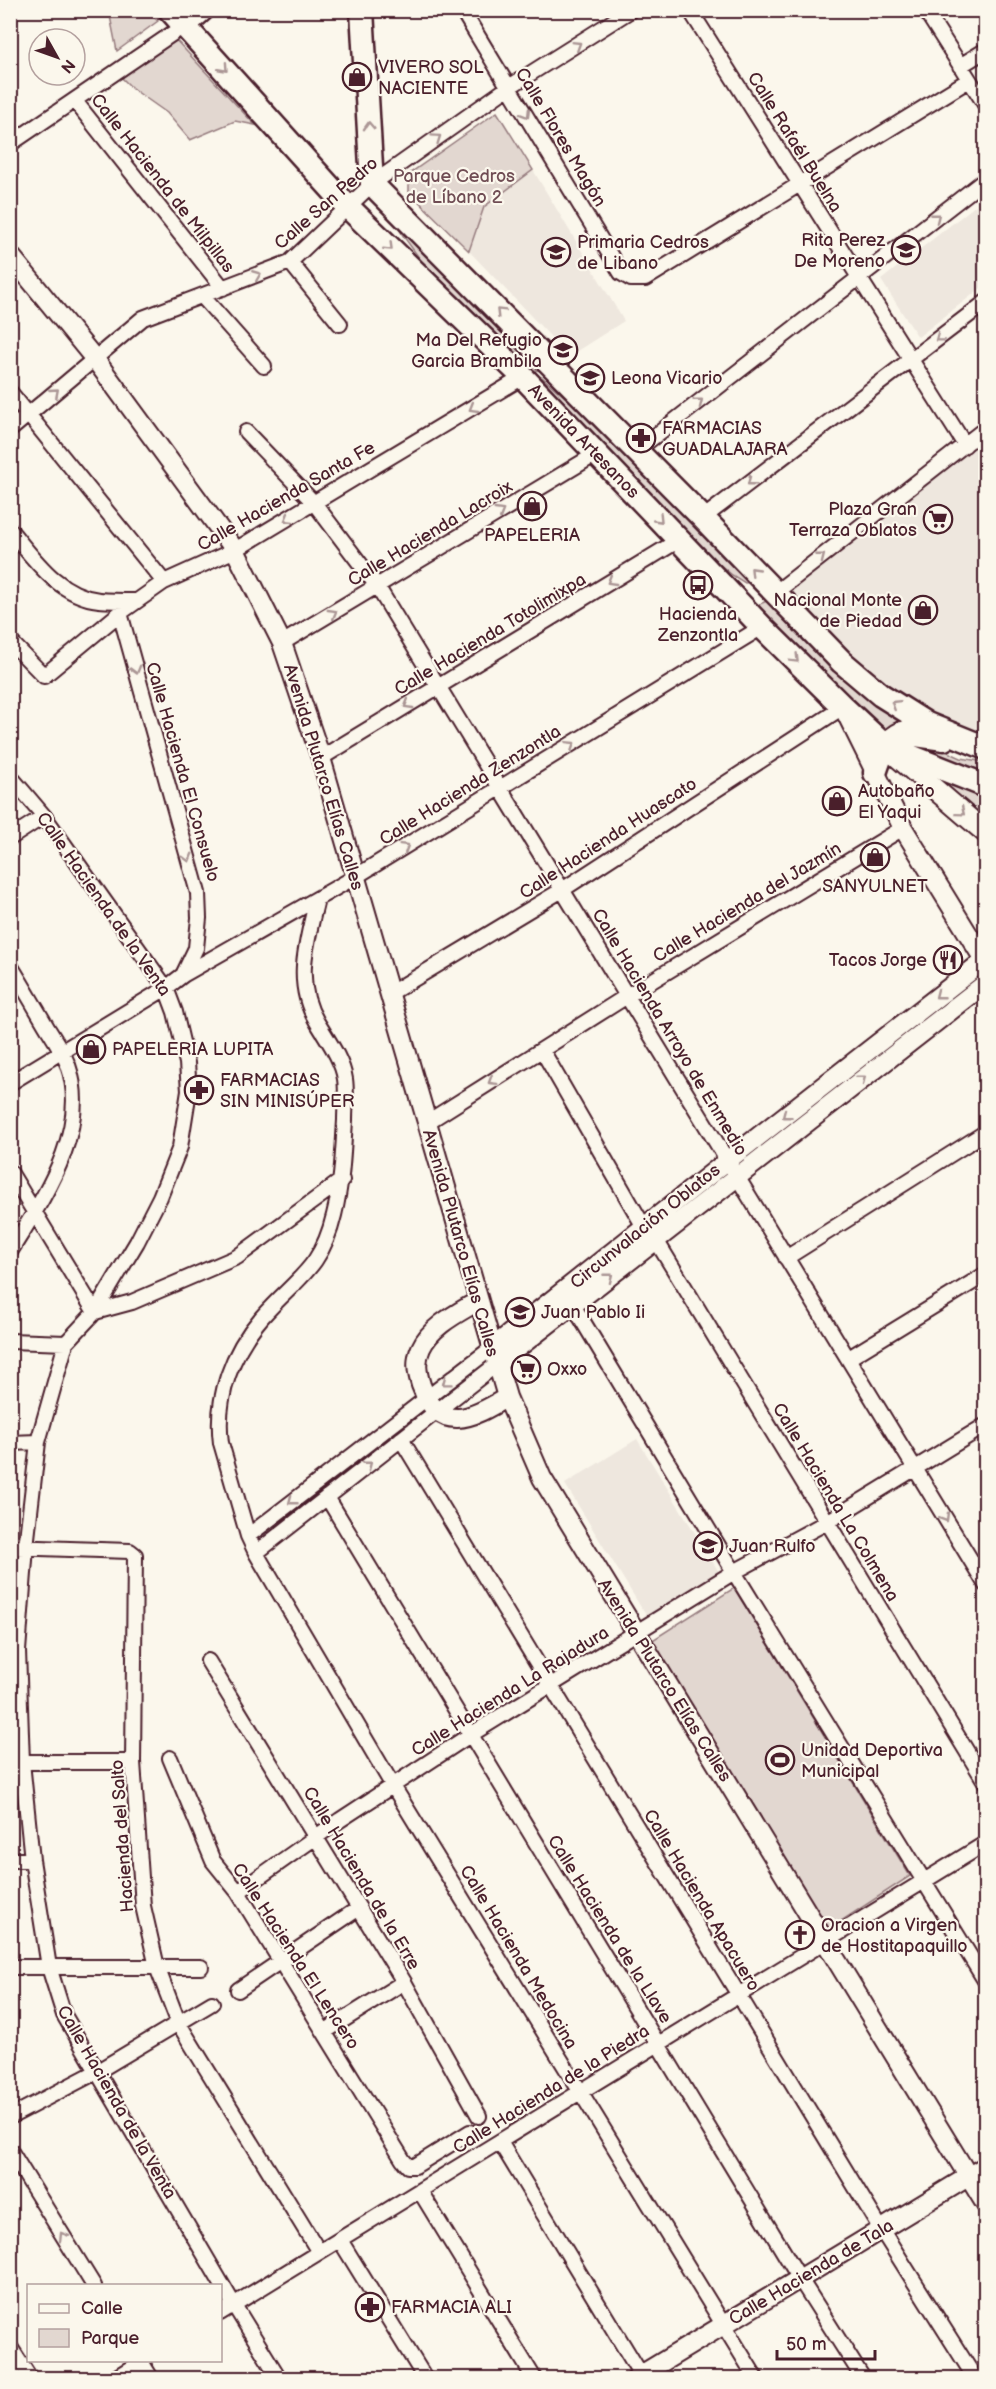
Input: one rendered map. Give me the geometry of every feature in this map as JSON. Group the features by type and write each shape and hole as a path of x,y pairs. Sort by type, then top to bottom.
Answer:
{"main road":[{"path":"178,18 202,10"},
{"path":"362,10 372,184"},
{"name":"Avenida Artesanos","path":"178,18 347,206 523,377 762,627 885,747 986,833"},
{"name":"Avenida Artesanos","path":"372,184 704,518 842,662 881,695 927,724 980,746"},
{"path":"523,377 538,373 544,375 595,423 630,444"},
{"path":"729,592 760,596 775,593"},
{"path":"875,773 885,747 902,733 980,746"},
{"path":"885,747 986,786"}],"street":[{"name":"Calle Flores Magón","path":"462,10 621,273 631,279 645,279 800,184"},
{"name":"Calle San Pedro","path":"10,430 143,318 290,262 372,184 509,87 631,10"},
{"name":"Calle Rafaél Buelna","path":"690,10 965,445"},
{"path":"925,10 986,106"},
{"path":"10,144 75,101 178,18"},
{"path":"960,66 986,50"},
{"path":"800,184 969,80"},
{"name":"Calle Hacienda de Milpillas","path":"75,101 224,288"},
{"path":"630,444 859,278 986,179"},
{"name":"Avenida Plutarco Elías Calles","path":"10,255 94,358 235,550 282,643 321,758 507,1397 542,1478 635,1634 826,1941 986,2205"},
{"path":"290,262 340,324"},
{"path":"202,296 264,366"},
{"path":"704,518 986,302"},
{"name":"Calle Hacienda Santa Fe","path":"10,641 44,676 120,613 164,582 235,550 523,377"},
{"path":"10,392 164,582"},
{"path":"775,593 986,428"},
{"name":"Calle Hacienda Arroyo de Enmedio","path":"246,432 315,504 377,586 986,1585"},
{"name":"Calle Hacienda Lacroix","path":"282,643 596,454"},
{"path":"10,530 42,568 70,590 98,600 136,601"},
{"name":"Calle Hacienda Totolimixpa","path":"321,758 679,540"},
{"name":"Calle Hacienda El Consuelo","path":"120,613 198,893 199,918 196,948 183,975"},
{"name":"Calle Hacienda Zenzontla","path":"10,1083 62,1053 183,975 355,878 762,627"},
{"path":"843,707 903,828 985,960"},
{"name":"Calle Hacienda Huascato","path":"389,994 562,890 843,707"},
{"name":"Calle Hacienda de la Venta","path":"10,776 45,816 166,988 176,1011 187,1063 189,1091 180,1147 160,1197 138,1242 94,1312 66,1343 39,1442 14,1651 16,1762 49,1967 64,2015 222,2284"},
{"path":"10,838 45,816"},
{"name":"Calle Hacienda del Jazmín","path":"426,1123 627,996 903,828"},
{"name":"Calle Hacienda Medocina","path":"317,899 304,955 303,986 312,1013 336,1054 345,1078 342,1180 326,1241 313,1265 262,1316 235,1359 222,1392 219,1430 221,1443 248,1536 393,1786 756,2379"},
{"name":"Circunvalación Oblatos","path":"495,1356 573,1305 726,1161 985,960"},
{"path":"10,965 62,1053 71,1080 72,1126 54,1175 10,1252"},
{"name":"Circunvalación Oblatos","path":"248,1536 495,1356 650,1233 737,1177 986,982"},
{"name":"Calle Hacienda La Colmena","path":"542,1050 650,1233 986,1783"},
{"path":"786,1258 986,1132"},
{"path":"10,1172 94,1312 132,1302 237,1257 342,1180"},
{"path":"849,1358 986,1274"},
{"path":"478,1301 436,1330 422,1346 417,1361 418,1375 431,1404 445,1416 459,1418 473,1416 507,1397"},
{"path":"573,1305 986,1982"},
{"path":"10,1341 66,1343"},
{"name":"Circunvalación Oblatos","path":"256,1553 401,1439 431,1404"},
{"name":"Calle Hacienda La Rajadura","path":"238,1892 340,1820 470,1735 734,1572 827,1522 986,1425"},
{"name":"Calle Hacienda Apacuero","path":"401,1439 738,1995 975,2379"},
{"path":"10,1443 39,1442"},
{"name":"Calle Hacienda de la Llave","path":"327,1497 800,2279 863,2379"},
{"path":"10,1547 26,1547"},
{"name":"Hacienda del Salto","path":"26,1547 133,1552 135,1558 133,1762 143,1906 157,1967 179,2024 319,2252"},
{"name":"Calle Hacienda de la Erre","path":"208,1661 404,1982 479,2116"},
{"name":"Calle Hacienda El Lencero","path":"170,1758 213,1861 238,1892 408,2166 415,2166 470,2132"},
{"path":"16,1762 133,1762"},
{"name":"Calle Hacienda de la Piedra","path":"222,2312 986,1843"},
{"path":"10,1860 32,1860"},
{"path":"238,1989 359,1908"},
{"path":"10,1967 201,1967"},
{"path":"324,2032 404,1982"},
{"path":"10,2117 98,2071 212,2003"},
{"path":"500,2142 640,2377"},
{"path":"10,2150 93,2284"},
{"name":"Calle Hacienda de Tala","path":"640,2377 986,2166"},
{"path":"420,2191 534,2379"},
{"path":"340,2240 425,2379"},
{"name":"Calle Hacienda de la Venta","path":"222,2284 279,2379"},
{"path":"10,2347 30,2379"},
{"path":"115,2379 140,2362"},
{"path":"142,2362 151,2379"}],"shaded area":[{"path":"533,170 624,321 569,356 469,251 484,207"},
{"path":"985,198 985,285 918,337 881,280"},
{"name":"Plaza Gran Terraza Oblatos","path":"985,431 985,740 927,714 895,693 847,652 788,594 787,587"},
{"path":"637,1439 719,1572 647,1617 565,1484"}],"green space":[{"path":"109,11 146,11 158,21 117,51"},
{"path":"174,38 255,125 235,121 190,140 167,113 133,89 122,78"},
{"name":"Parque Cedros de Líbano 2","path":"497,112 533,170 484,207 469,251 409,192 409,174"},
{"path":"386,207 544,371 525,369 425,266"},
{"path":"542,377 591,420 753,582 745,583 732,575 678,528 538,378"},
{"path":"747,599 758,605 771,599 918,727 884,736"},
{"path":"902,741 939,748 961,758 985,762 985,781"},
{"path":"923,774 985,791 985,824"},
{"name":"Unidad Deportiva Municipal","path":"734,1588 910,1876 829,1929 648,1643"}],"place":[{"name":"VIVERO SOL NACIENTE","path":"357,77"},
{"name":"Rita Perez De Moreno","path":"906,250"},
{"name":"Primaria Cedros de Libano","path":"556,252"},
{"name":"Ma Del Refugio Garcia Brambila","path":"563,350"},
{"name":"Leona Vicario","path":"590,378"},
{"name":"FARMACIAS GUADALAJARA","path":"641,438"},
{"name":"PAPELERIA","path":"532,506"},
{"name":"Plaza Gran Terraza Oblatos","path":"938,519"},
{"name":"Hacienda Zenzontla","path":"698,585"},
{"name":"Nacional Monte de Piedad","path":"923,610"},
{"name":"Autobaño El Yaqui","path":"837,801"},
{"name":"SANYULNET","path":"875,857"},
{"name":"Tacos Jorge","path":"948,960"},
{"name":"PAPELERIA LUPITA","path":"91,1049"},
{"name":"FARMACIAS SIN MINISÚPER","path":"199,1090"},
{"name":"Juan Pablo Ii","path":"520,1312"},
{"name":"Oxxo","path":"526,1369"},
{"name":"Juan Rulfo","path":"708,1546"},
{"name":"Unidad Deportiva Municipal","path":"780,1760"},
{"name":"Oracion a Virgen de Hostitapaquillo","path":"800,1935"},
{"name":"FARMACIA ALI","path":"370,2307"}]}
